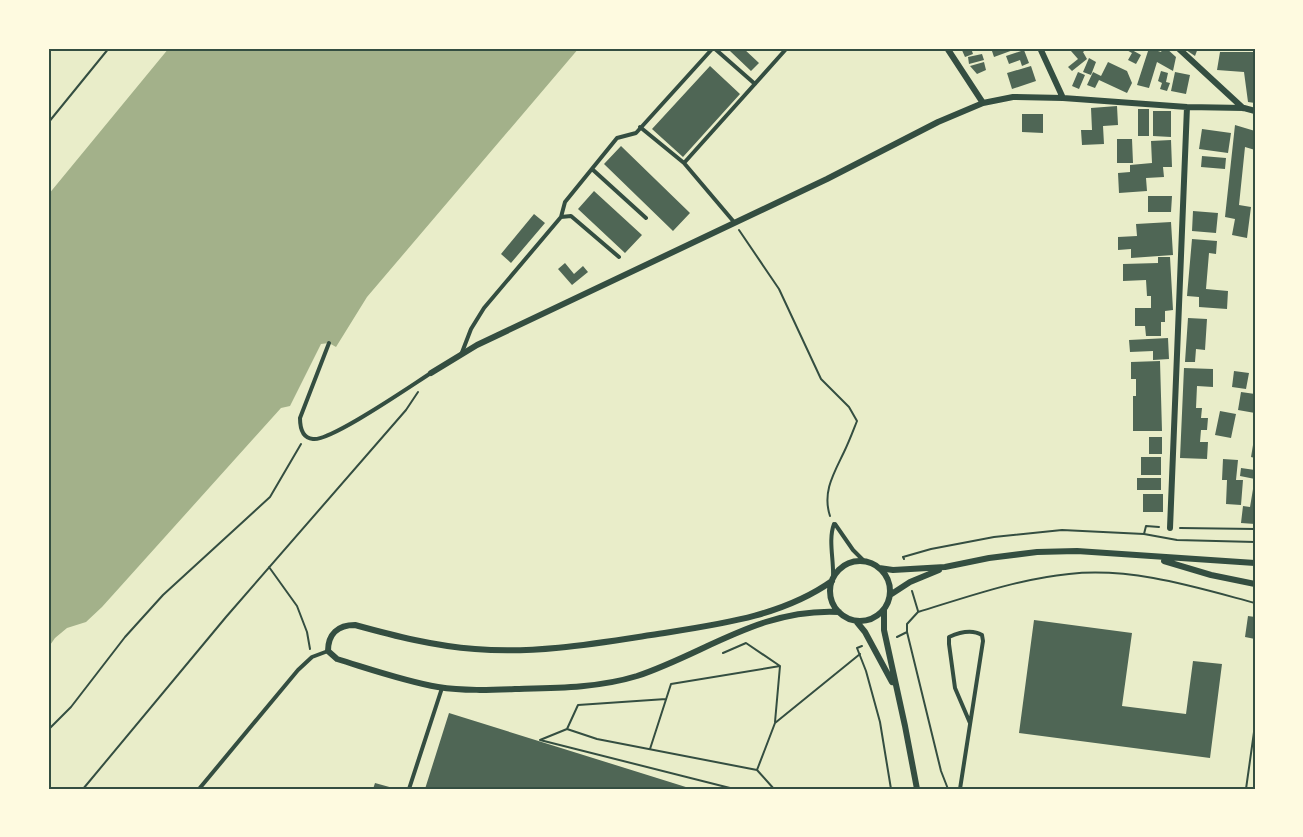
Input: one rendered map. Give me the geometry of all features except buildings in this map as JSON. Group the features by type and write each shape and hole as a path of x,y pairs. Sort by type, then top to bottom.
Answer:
{"street":[{"path":"947,48 983,103"},
{"path":"1040,48 1063,98"},
{"path":"1178,48 1244,108"},
{"path":"431,373 477,345 827,179 938,122 983,103 1013,97 1063,98 1187,107 1244,108 1255,111"},
{"path":"1170,528 1187,107"},
{"path":"839,612 812,612 753,627 725,637 658,668 607,684 552,688 442,687 337,659 328,651 331,636 338,628 346,625 355,625 441,646 476,649 509,651 595,644 737,620 805,598 833,579 846,564 864,561 879,568 893,570 945,567 989,558 1037,552 1123,553 1154,558 1255,563"},
{"path":"1154,558 1211,575 1255,584"},
{"path":"890,595 910,582 945,567"},
{"path":"879,568 886,576 889,585 890,595 883,622 917,789"},
{"path":"833,579 830,595 839,612 846,618 865,621 874,618 885,608"},
{"path":"856,621 872,644 897,691"}],"lane":[{"path":"460,355 471,329 484,308 561,217 565,202 617,138 636,133 713,48 755,84"},
{"path":"684,163 787,48"},
{"path":"640,127 684,163 734,222"},
{"path":"592,169 646,218"},
{"path":"561,217 571,216 619,257"},
{"path":"329,343 300,418 300,428 306,437 314,440 324,438 431,373"},
{"path":"834,524 864,561"},
{"path":"833,579 834,559 831,533 834,524"},
{"path":"960,789 984,641 982,635 977,632 957,633 949,637 955,688 970,723"},
{"path":"199,789 298,670 312,657 328,651"},
{"path":"409,789 442,687"}],"path":[{"path":"48,123 110,48"},
{"path":"734,222 779,289 821,379 849,407 856,421 845,451 831,477 828,492 829,513 834,524"},
{"path":"83,789 225,616 406,410 418,392"},
{"path":"48,730 71,707 125,637 163,595 270,497 306,437"},
{"path":"1144,534 1146,526 1255,529"},
{"path":"269,567 297,606 307,632 312,657"},
{"path":"948,789 941,771 907,632 907,624 918,612 1024,582 1070,573 1135,575 1255,603"},
{"path":"886,640 907,632"},
{"path":"723,653 746,643 780,666"},
{"path":"872,644 857,648 880,722 891,789"},
{"path":"775,723 860,654"},
{"path":"650,749 671,684 780,666"},
{"path":"757,770 775,723 780,666"},
{"path":"567,729 578,705 666,699"},
{"path":"1246,789 1255,725"},
{"path":"734,789 540,740 567,729 597,739 757,770 774,789"}],"shaded area":[{"path":"169,48 579,48 367,297 336,347 329,343 321,344 290,406 281,408 102,607 86,622 67,628 55,638 48,648 48,195"}]}
